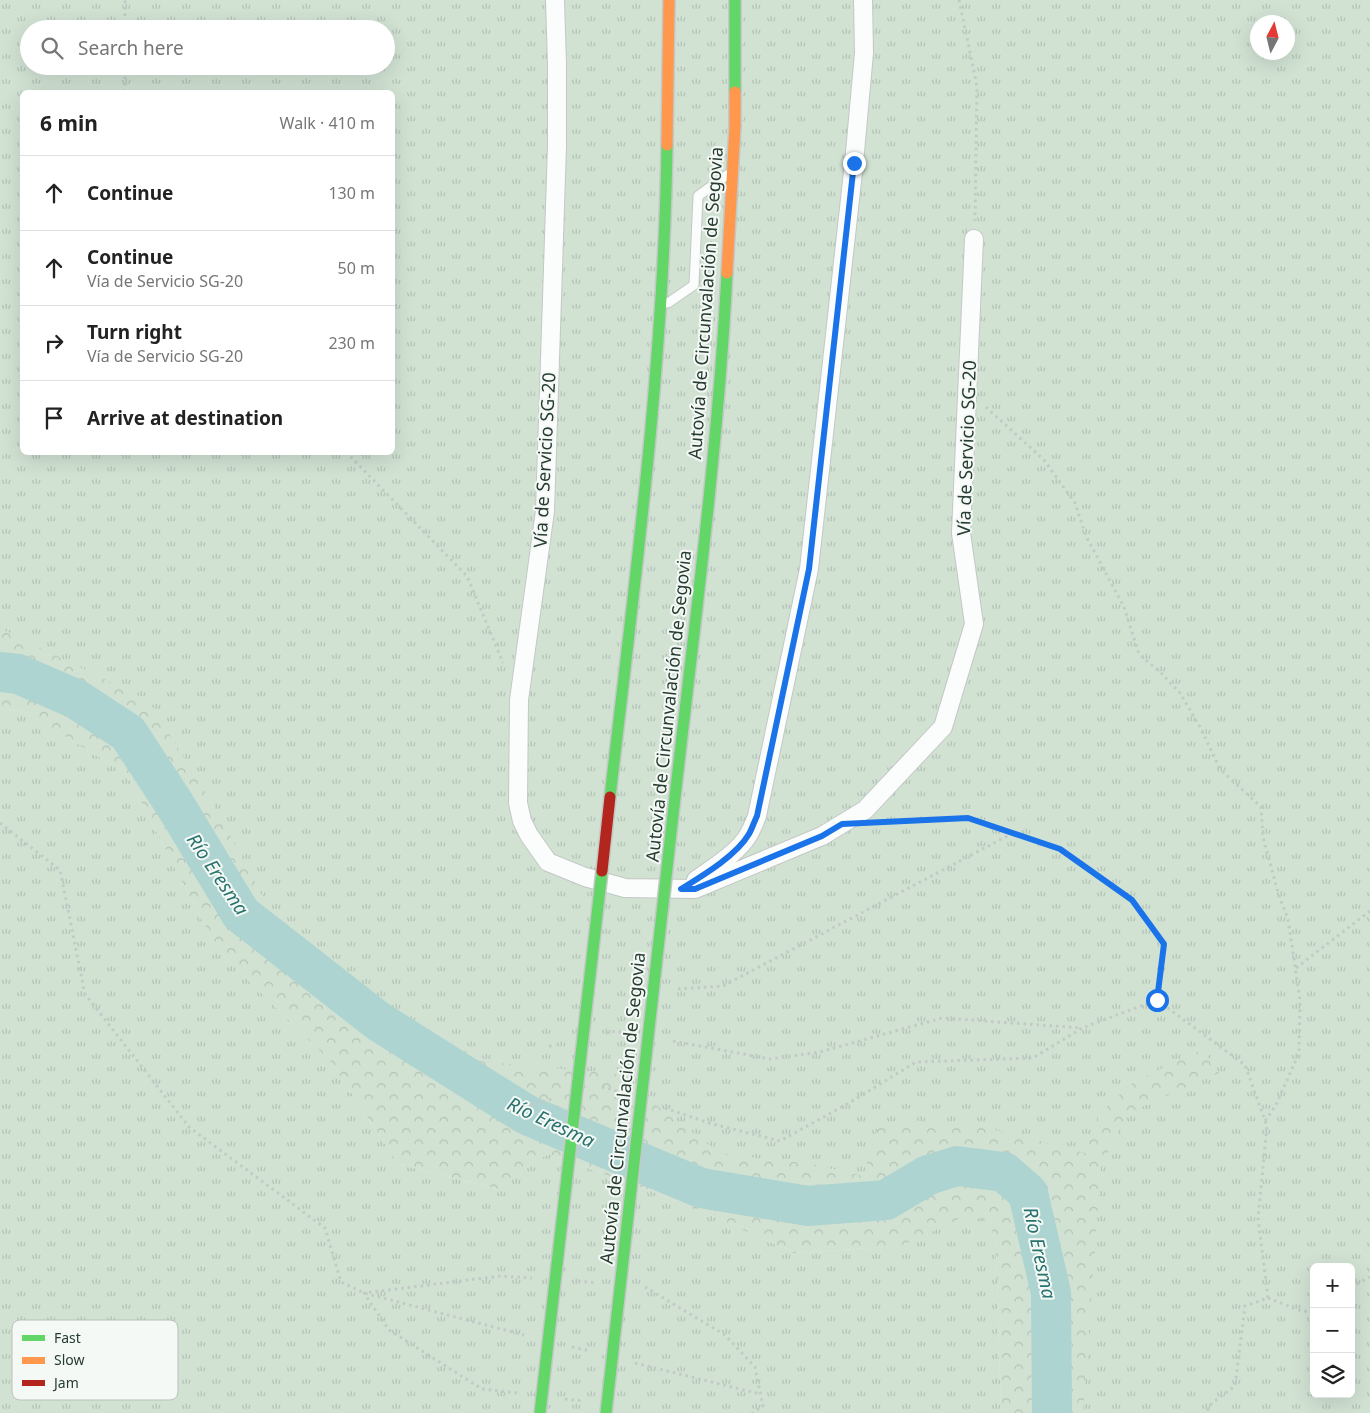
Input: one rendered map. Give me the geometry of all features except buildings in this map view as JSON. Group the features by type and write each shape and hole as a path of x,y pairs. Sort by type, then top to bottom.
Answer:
{"highway":[{"path":"540,1413 641,527 661,308 668,158 669,0"},
{"name":"Autovía de Circunvalación de Segovia","path":"606,1413 704,546 724,338 735,126 735,0"}],"street":[{"name":"Vía de Servicio SG-20","path":"555,0 557,64 556,146 545,511 518,700 518,803 522,821 529,835 548,862 585,877 625,888 695,889 822,836 865,810 943,727 974,624 961,533 974,239"},
{"path":"681,889 714,868 732,852 749,835 757,816 809,569 855,154 864,53 863,0"}],"lane":[{"path":"661,308 694,284 698,196 733,171"}],"path":[{"path":"125,20 126,0"},
{"path":"958,0 977,86 974,239"},
{"path":"125,75 125,90"},
{"path":"968,390 1044,460 1075,503 1086,536 1124,607 1139,654 1180,693 1200,727 1220,769 1261,807 1262,837 1278,896 1288,919 1300,1000 1299,1053 1276,1105 1265,1121"},
{"path":"349,455 467,576 504,665"},
{"path":"880,822 968,818 1060,849 1132,900 1164,944 1157,1000"},
{"path":"0,823 60,870 85,994 189,1127 325,1228 341,1282"},
{"path":"675,989 723,986 1011,833"},
{"path":"1296,968 1370,911"},
{"path":"656,1105 708,1123 780,1142 916,1062 1033,1058 1082,1028 1157,1000"},
{"path":"1157,1000 1245,1065 1267,1126 1258,1218 1268,1298"},
{"path":"664,1040 770,1059 820,1052 942,1018 1082,1028"},
{"path":"597,1036 616,1031 626,1033"},
{"path":"549,1046 558,1044"},
{"path":"595,1088 604,1086 621,1092"},
{"path":"530,1105 558,1098"},
{"path":"521,1394 482,1389 389,1330 364,1293 501,1276 539,1278"},
{"path":"1355,1285 1370,1277"},
{"path":"577,1281 605,1283"},
{"path":"643,1286 724,1335 755,1366 763,1406 752,1413"},
{"path":"1206,1413 1212,1403 1235,1386 1245,1306 1268,1298 1304,1312 1312,1308"},
{"path":"560,1398 589,1401"}],"green space":[{"path":"0,0 1370,0 1370,1413 1052,1413 1028,1193 808,1206 378,1021 241,914 175,805 0,672"},
{"path":"0,628 149,701 221,818 281,931 354,1006 447,1038 480,1061 615,1074 721,1154 812,1164 863,1176 878,1127 917,1121 980,1126 1085,1153 1100,1113 1135,1081 1203,1049 1219,1073 1128,1113 1101,1166 1083,1413 1001,1413 996,1248 991,1222 965,1216 901,1246 794,1253 679,1201 548,1154 497,1189 398,1164 331,1062 217,949 126,773 24,712 0,708"},
{"path":"0,708 24,712 126,773 217,949 331,1062 398,1164 496,1189 548,1154 679,1201 795,1253 901,1246 965,1215 991,1222 996,1248 1001,1413 0,1413"}],"waterway":[{"name":"Río Eresma","path":"0,672 18,674 76,699 128,733 175,805 241,914 378,1021 527,1115 701,1188 808,1206 886,1200 928,1175 957,1166 1004,1172 1028,1193 1051,1293 1052,1413"}],"traffic: fast":[{"path":"735,0 735,92"},
{"path":"610,797 647,472 660,309 667,145"},
{"path":"674,806 712,473 727,273"},
{"path":"606,1413 674,806"},
{"path":"540,1413 602,871"}],"traffic: slow":[{"path":"667,145 669,0"},
{"path":"727,273 735,126 735,92"}],"traffic: jam":[{"path":"602,871 610,797"}],"route":[{"path":"854,163 809,569 757,816 749,835 732,852 714,868 681,889 695,889 822,836 842,824 968,818 1060,849 1132,900 1164,944 1157,1000"}]}
